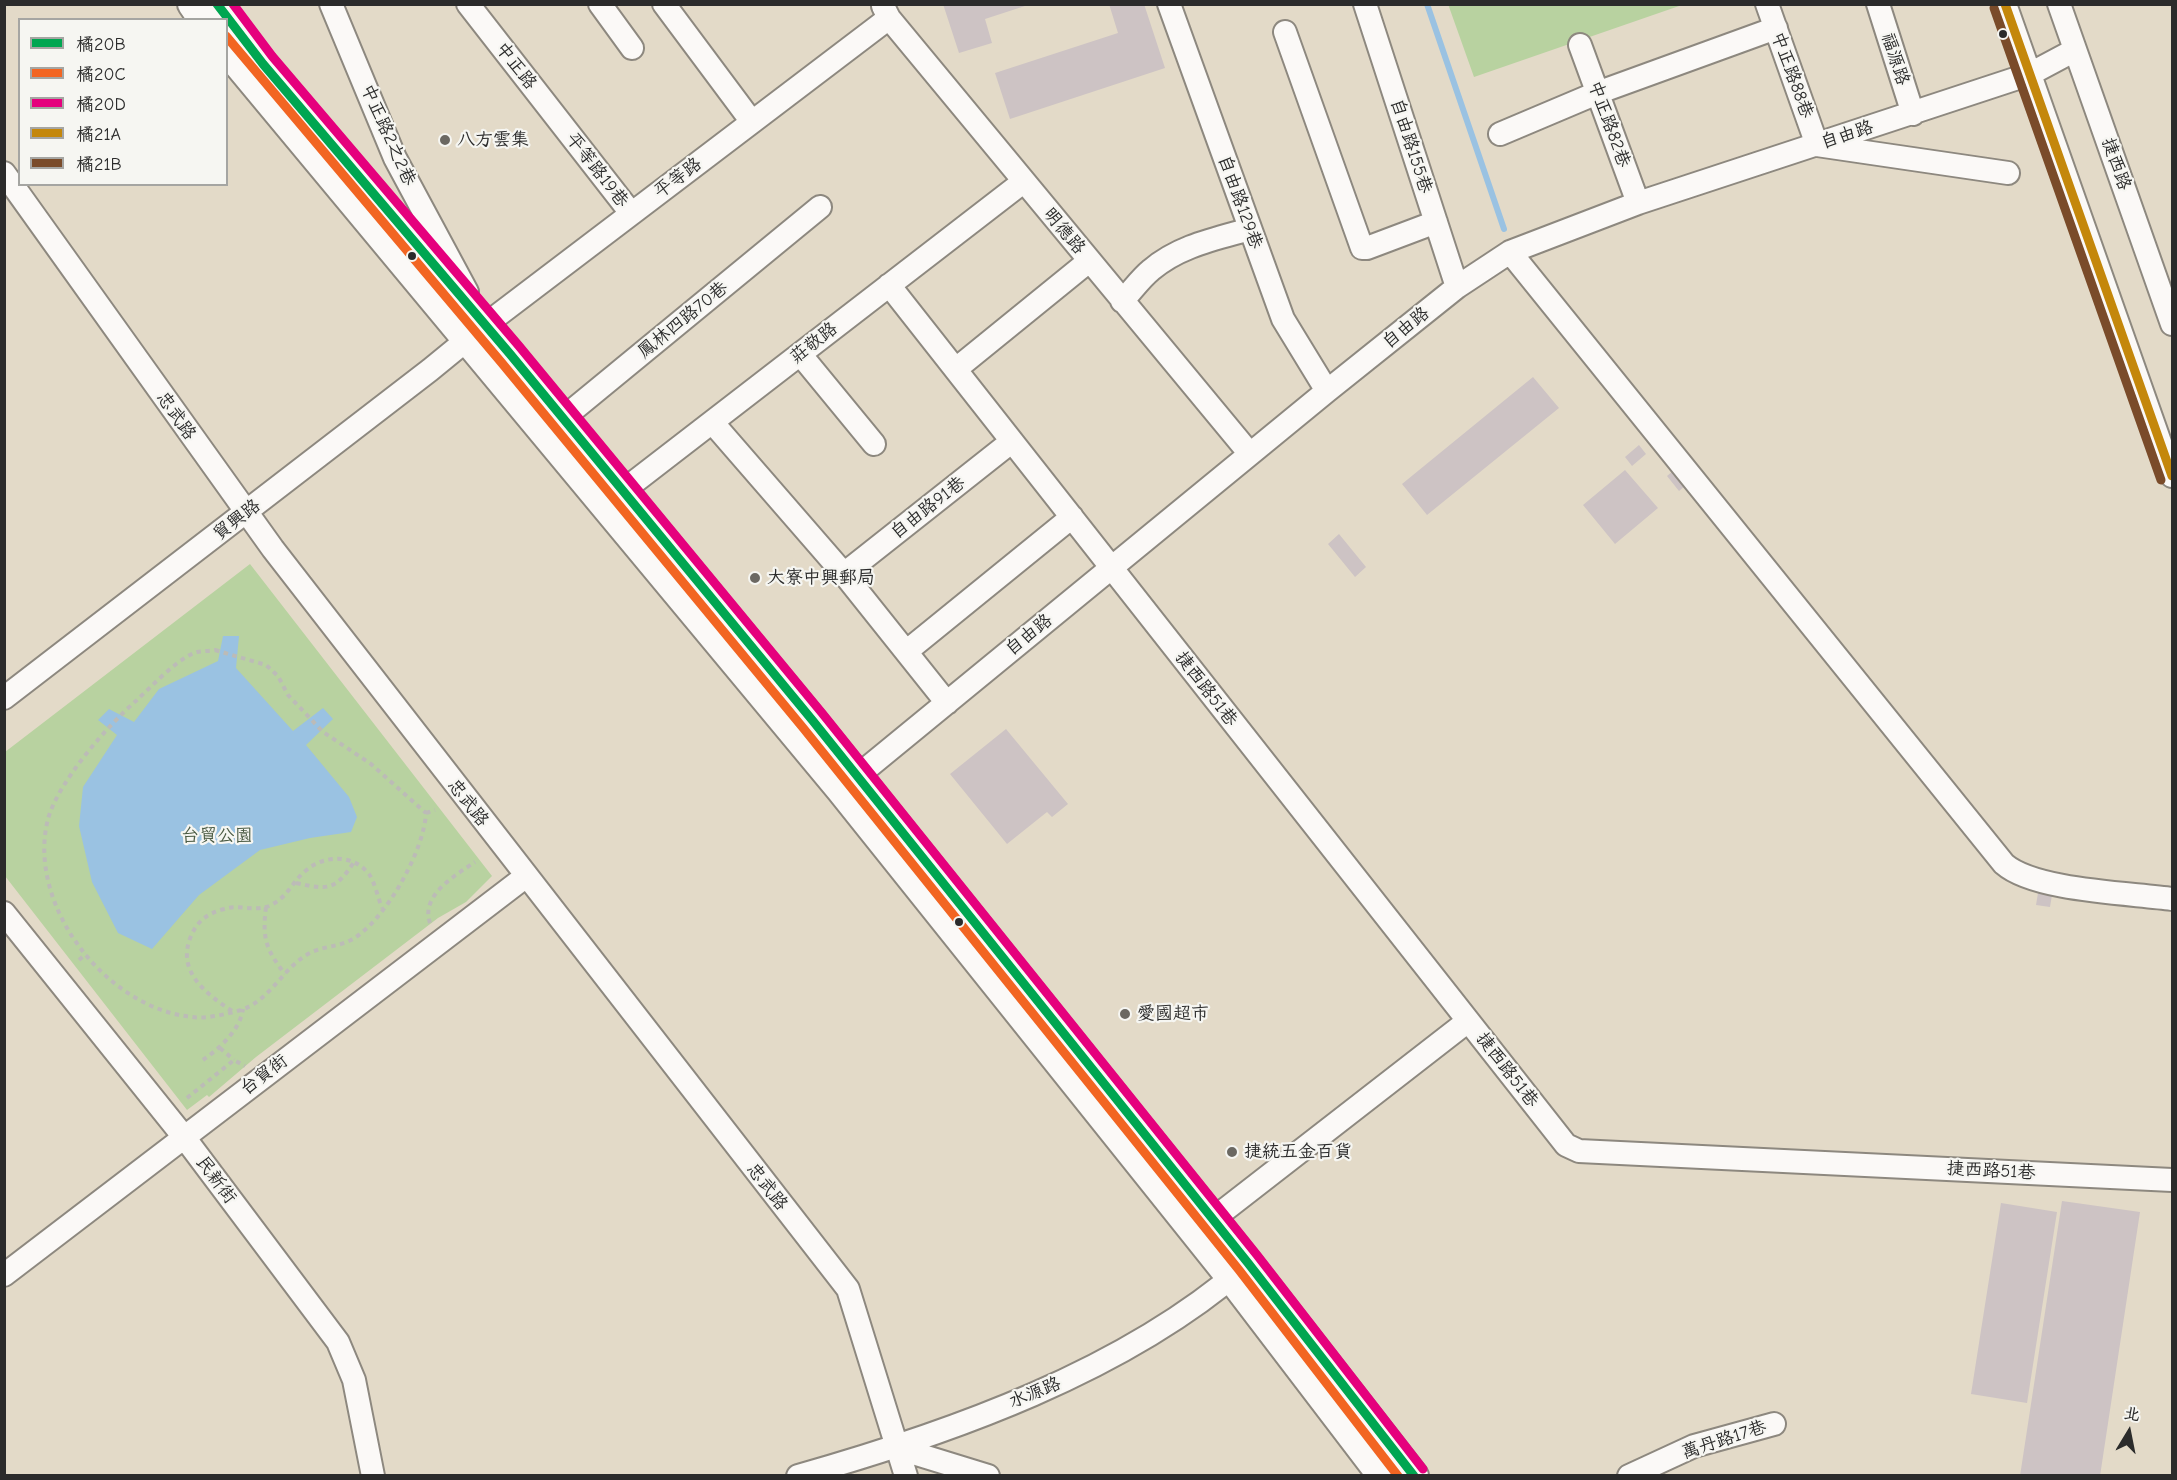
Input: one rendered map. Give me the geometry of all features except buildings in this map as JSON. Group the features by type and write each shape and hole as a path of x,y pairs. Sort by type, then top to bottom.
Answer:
{"main road":[{"path":"192,4 202,18"},
{"path":"217,4 228,18"},
{"path":"228,18 476,332 1213,1219 1240,1270 1382,1476"},
{"path":"228,52 476,332"},
{"path":"849,783 1240,1270 1414,1476"}],"street":[{"name":"中正路2之2巷","path":"331,4 395,158 476,332"},
{"name":"中正路","path":"468,4 564,127"},
{"path":"600,4 632,48"},
{"path":"664,4 752,122"},
{"name":"自由路129巷","path":"1169,4 1283,319 1327,391"},
{"name":"自由路155巷","path":"1365,4 1457,288"},
{"name":"中正路88巷","path":"1767,4 1817,145"},
{"name":"福源路","path":"1878,4 1913,114"},
{"path":"2005,4 2172,476"},
{"name":"捷西路","path":"2059,4 2172,324"},
{"name":"平等路","path":"476,332 752,122 886,11"},
{"name":"明德路","path":"886,11 1023,182 1250,454"},
{"path":"1500,134 1597,93 1776,28"},
{"path":"1285,32 1362,248 1436,222"},
{"name":"中正路82巷","path":"1580,45 1638,203"},
{"name":"自由路","path":"849,783 1327,391 1457,288 1510,252 1638,203 2030,74 2075,50"},
{"name":"平等路19巷","path":"564,127 631,213"},
{"path":"1817,145 2008,173"},
{"name":"忠武路","path":"4,173 246,513 525,877 848,1289 906,1476"},
{"name":"莊敬路","path":"614,498 1023,182"},
{"name":"鳳林四路70巷","path":"554,425 820,207"},
{"path":"1122,301 1150,270 1168,258 1192,245 1250,229"},
{"path":"1510,252 2004,864 2027,878 2047,883 2172,899"},
{"path":"956,369 1089,261"},
{"path":"889,285 1072,517 908,651"},
{"name":"貿興路","path":"4,698 246,513 476,332"},
{"path":"800,354 874,444"},
{"path":"712,422 844,574 908,651 947,703"},
{"name":"自由路91巷","path":"844,574 1011,442"},
{"name":"捷西路51巷","path":"1072,517 1566,1145 1579,1151 2172,1180"},
{"name":"台貿街","path":"4,1275 525,877"},
{"name":"民新街","path":"4,913 184,1137 338,1342 354,1380 373,1476"},
{"path":"1213,1219 1468,1021"},
{"name":"水源路","path":"798,1476 897,1448 1071,1378 1183,1313 1240,1270"},
{"name":"萬丹路17巷","path":"1637,1474 1694,1446 1774,1424"},
{"path":"897,1448 988,1476"}],"path":[{"path":"215,650 266,665 278,676 288,695 323,732 371,764 426,813 425,824 405,875 368,928 339,946 313,951 296,961 270,992 243,1009 232,1012 192,1017 164,1010 121,988 86,954 61,916 47,885 43,849 48,817 73,770 126,709 195,652 215,650"},
{"path":"426,813 435,810"},
{"path":"232,1012 196,982 186,962 188,944 197,922 228,907 266,907 280,900 303,873 317,862 340,857 354,862 369,874 382,909"},
{"path":"296,883 325,889 341,881 354,862"},
{"path":"433,933 427,916 435,893 475,862"},
{"path":"266,907 263,928 268,953 285,974"},
{"path":"80,960 86,954"},
{"path":"203,1060 220,1048 229,1033 239,1025 243,1009"},
{"path":"220,1048 234,1060 251,1069"},
{"path":"187,1098 234,1060"}],"green space":[{"path":"1448,4 1682,5 1474,77"},
{"name":"台貿公園","path":"250,564 492,876 466,902 438,918 256,1057 209,1097 207,1095 187,1110 5,876 5,752"}],"water":[{"path":"223,636 239,636 236,668 293,731 323,708 333,719 306,745 349,797 357,817 351,832 310,838 260,850 199,895 152,949 118,933 92,882 79,826 83,787 117,735 98,720 109,709 134,722 159,689 218,661"}],"waterway":[{"path":"1427,4 1504,229"}],"transit line":[{"name":"橘20B","path":"217,4 228,18"},
{"name":"橘20D","path":"233,4 272,56 519,346 822,713 1257,1255 1423,1469"},
{"name":"橘21A","path":"2005,4 2172,476"},
{"name":"橘21B","path":"1994,8 2161,480"},
{"name":"橘20B","path":"228,18 263,64 510,354 813,721 1248,1263 1414,1476"},
{"name":"橘20C","path":"228,38 501,362 804,729 1239,1270 1398,1476"}],"place":[{"name":"八方雲集","path":"445,140"},
{"name":"大寮中興郵局","path":"755,578"},
{"name":"愛國超市","path":"1125,1014"},
{"name":"捷統五金百貨","path":"1232,1152"}]}
